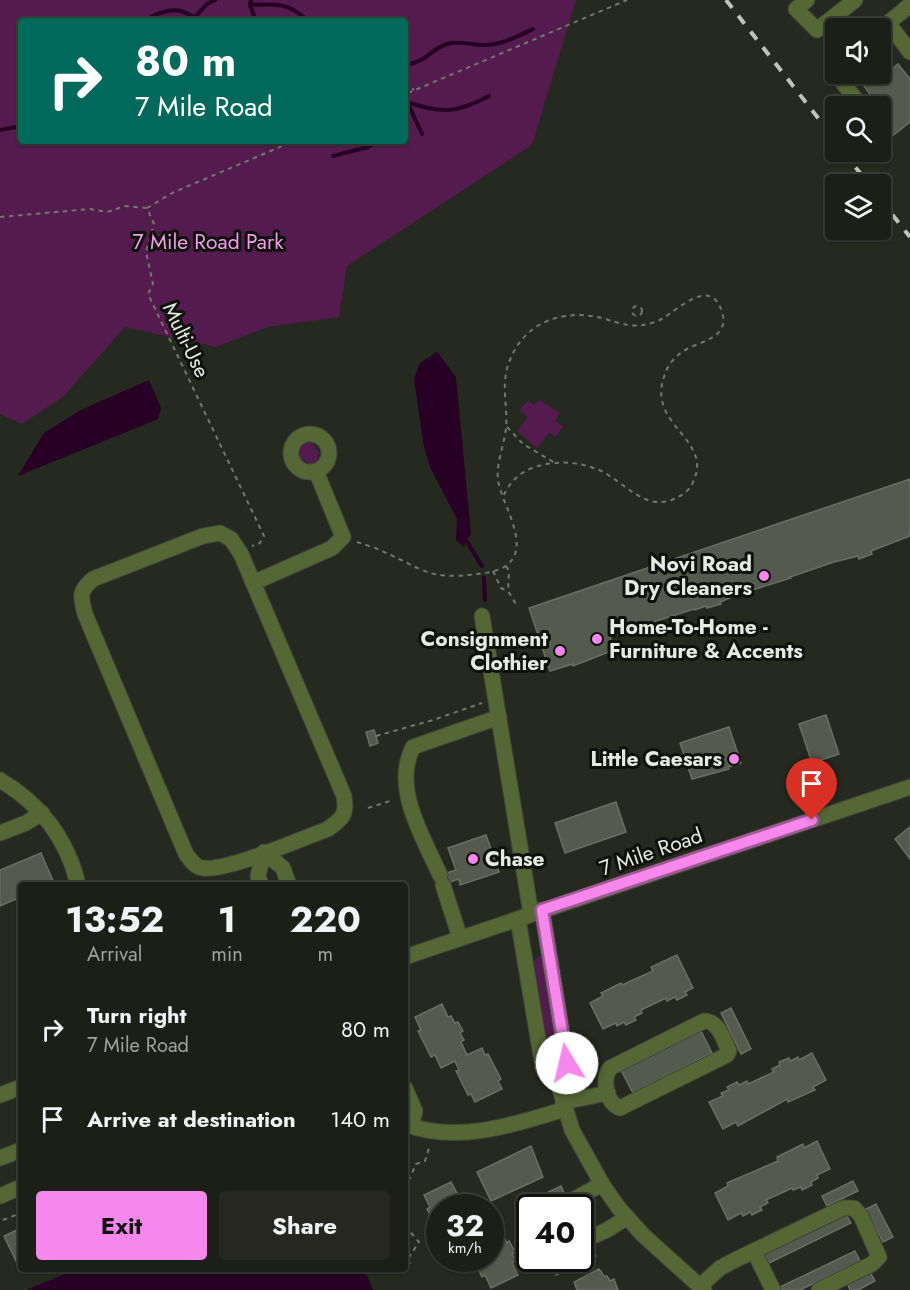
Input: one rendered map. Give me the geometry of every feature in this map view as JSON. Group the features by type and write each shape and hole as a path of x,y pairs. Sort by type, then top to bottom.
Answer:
{"street":[{"path":"807,0 796,9 817,30 855,0"},
{"path":"891,20 910,5"},
{"path":"891,33 910,52"},
{"path":"844,84 853,96"},
{"path":"253,583 332,548 343,537 316,471"},
{"path":"220,534 231,539 241,554 344,796 346,808 340,820 328,829 264,852 224,866 202,868 186,854 85,614 81,599 83,588 93,579 202,536 220,534"},
{"path":"482,616 530,914 543,1068 558,1083 572,1130 602,1184 626,1218 702,1288 720,1268 843,1208 854,1208 861,1216 879,1257 873,1264 819,1290"},
{"path":"460,938 441,880 406,794 408,757 414,747 420,744 500,717"},
{"path":"0,780 24,796 42,813 62,840 77,882"},
{"name":"7 Mile Road","path":"408,956 910,787"},
{"path":"0,833 26,823 42,813"},
{"path":"260,882 258,876 264,852"},
{"path":"264,852 284,868 288,882"},
{"path":"530,914 567,1063 558,1083"},
{"path":"698,1023 714,1023 729,1051 725,1057 620,1108 614,1105 608,1093 605,1078 610,1068 698,1023"},
{"path":"0,1095 18,1088"},
{"path":"408,1095 415,1111 408,1125 438,1132 471,1132 512,1124 608,1093"},
{"path":"0,1158 18,1151"},
{"path":"584,1194 602,1184"},
{"path":"0,1196 18,1188"},
{"path":"594,1236 626,1218"},
{"path":"754,1251 773,1290"}],"path":[{"path":"408,93 627,0"},
{"path":"408,85 414,90"},
{"path":"0,217 90,209 107,212 125,206 147,208 172,194 287,144"},
{"name":"Multi-Use","path":"147,208 154,224 146,252 153,284 148,294 264,536 260,543 252,546"},
{"path":"343,537 383,551 431,573 464,576 493,571 506,566 512,560 517,540 515,528 503,497 498,481 498,468 506,426 504,384 509,360 529,332 556,317 573,315 591,316 638,326 661,320 687,300 697,297 713,298 722,311 723,327 711,339 678,355 669,366 661,391 664,410 670,421 689,443 697,459 695,479 684,494 670,500 654,502 639,496 612,476 599,470 583,465 555,463 528,470 512,481 503,497"},
{"path":"638,316 638,326"},
{"path":"506,426 523,444 555,463"},
{"path":"506,566 509,571 508,591 516,604"},
{"path":"493,571 501,588 508,591"},
{"path":"376,736 442,717 495,697"},
{"path":"368,807 382,805 406,794"},
{"path":"408,1182 416,1164 425,1161 431,1142"},
{"path":"3,1220 18,1214"},
{"path":"408,1229 419,1242 408,1259 410,1263"}],"green space":[{"name":"7 Mile Road Park","path":"0,0 576,0 532,145 347,266 339,317 268,327 216,347 125,327 63,397 22,424 0,414"},
{"path":"539,400 560,413 555,421 563,426 556,437 549,433 537,448 517,431 528,417 519,410 528,401 534,405"},
{"path":"306,442 313,444 319,452 317,463 314,466 300,458 300,449"},
{"path":"539,956 543,956 561,1063 556,1068 550,1065 534,961"}],"shaded area":[{"path":"437,352 456,377 471,534 464,547 456,540 457,519 430,467 424,447 414,379 420,363"},
{"path":"149,380 161,408 158,419 18,476 44,433 81,410"},
{"path":"71,1272 365,1272 373,1290 26,1290"}],"building":[{"path":"898,64 910,79 910,122 891,137 891,96 867,96 870,94 862,84 891,84 891,69"},
{"path":"910,479 910,536 871,551 872,554 859,559 858,556 834,562 730,597 720,602 721,604 694,609 610,637 614,650 573,666 573,664 550,671 529,608"},
{"path":"826,715 839,754 812,763 799,724"},
{"path":"729,727 741,763 728,767 729,769 692,779 680,743"},
{"path":"374,730 378,743 370,746 366,732"},
{"path":"616,802 626,832 565,853 555,823"},
{"path":"910,827 910,859 895,839"},
{"name":"Chase","path":"486,835 499,872 460,885 459,879 437,886 434,877 456,870 448,848"},
{"path":"41,853 54,882 18,882 18,898 0,906 0,870"},
{"path":"677,955 693,988 685,992 687,995 677,1000 675,997 667,1001 666,998 641,1010 642,1013 634,1017 636,1020 626,1025 624,1022 617,1026 616,1023 603,1029 590,1003 603,996 601,993 653,971 651,967"},
{"path":"442,1004 448,1017 451,1016 455,1023 458,1022 463,1031 460,1033 464,1040 461,1042 467,1055 482,1048 485,1055 488,1054 501,1079 498,1081 502,1089 475,1102 471,1094 468,1095 456,1071 459,1070 455,1061 441,1068 435,1055 431,1057 418,1031 421,1030 415,1017"},
{"path":"731,1008 751,1049 741,1054 721,1013"},
{"path":"701,1031 712,1053 633,1093 621,1070"},
{"path":"812,1053 826,1080 813,1087 815,1090 788,1102 787,1099 738,1126 736,1122 723,1129 709,1102 723,1096 721,1093 729,1090 727,1087 737,1082 739,1085 747,1081 748,1084 774,1072 772,1069 780,1065 779,1062 789,1058 790,1061 798,1057 799,1060"},
{"path":"817,1141 830,1169 817,1175 818,1178 811,1182 812,1185 802,1190 801,1187 793,1190 792,1188 766,1200 768,1203 760,1207 762,1210 752,1215 750,1212 743,1216 741,1213 728,1220 715,1193 728,1186 727,1183 778,1161 777,1157 803,1144 804,1148"},
{"path":"531,1146 543,1177 504,1195 488,1194 477,1172"},
{"path":"853,1181 858,1191 827,1206 822,1196"},
{"path":"451,1182 457,1194 426,1194"},
{"path":"561,1186 565,1194 544,1194"},
{"path":"876,1204 893,1237 883,1242 866,1209"},
{"path":"846,1214 851,1223 769,1263 764,1253"},
{"path":"18,1229 18,1265 4,1236"},
{"path":"504,1237 515,1252 512,1254 516,1261 512,1263 518,1275 491,1288 485,1275 482,1277 480,1272 504,1272"},
{"path":"855,1251 860,1261 800,1290 782,1290 780,1287"},
{"path":"599,1269 610,1281 614,1279 618,1290 577,1290 574,1282"},
{"path":"870,1272 875,1281 858,1290 850,1290 847,1283"}],"waterway":[{"path":"149,18 171,10 195,17 207,4 215,0"},
{"path":"251,0 250,5 255,18"},
{"path":"250,5 288,7 304,18"},
{"path":"408,64 423,59 447,44 456,42 484,45 497,43 510,40 533,29"},
{"path":"408,102 430,109 449,110 468,106 489,96"},
{"path":"408,104 422,134"},
{"path":"0,130 18,127"},
{"path":"333,156 373,144"},
{"path":"466,540 482,566"},
{"path":"484,578 485,600"}],"railway":[{"path":"726,0 825,127"},
{"path":"851,162 861,174"},
{"path":"891,213 910,237"}],"place":[{"name":"Novi Road Dry Cleaners","path":"764,576"},
{"name":"Home-To-Home - Furniture & Accents","path":"597,639"},
{"name":"Consignment Clothier","path":"560,651"},
{"name":"Little Caesars","path":"734,759"},
{"name":"Chase","path":"473,859"}],"route":[{"path":"567,1063 542,910 812,820"}]}
